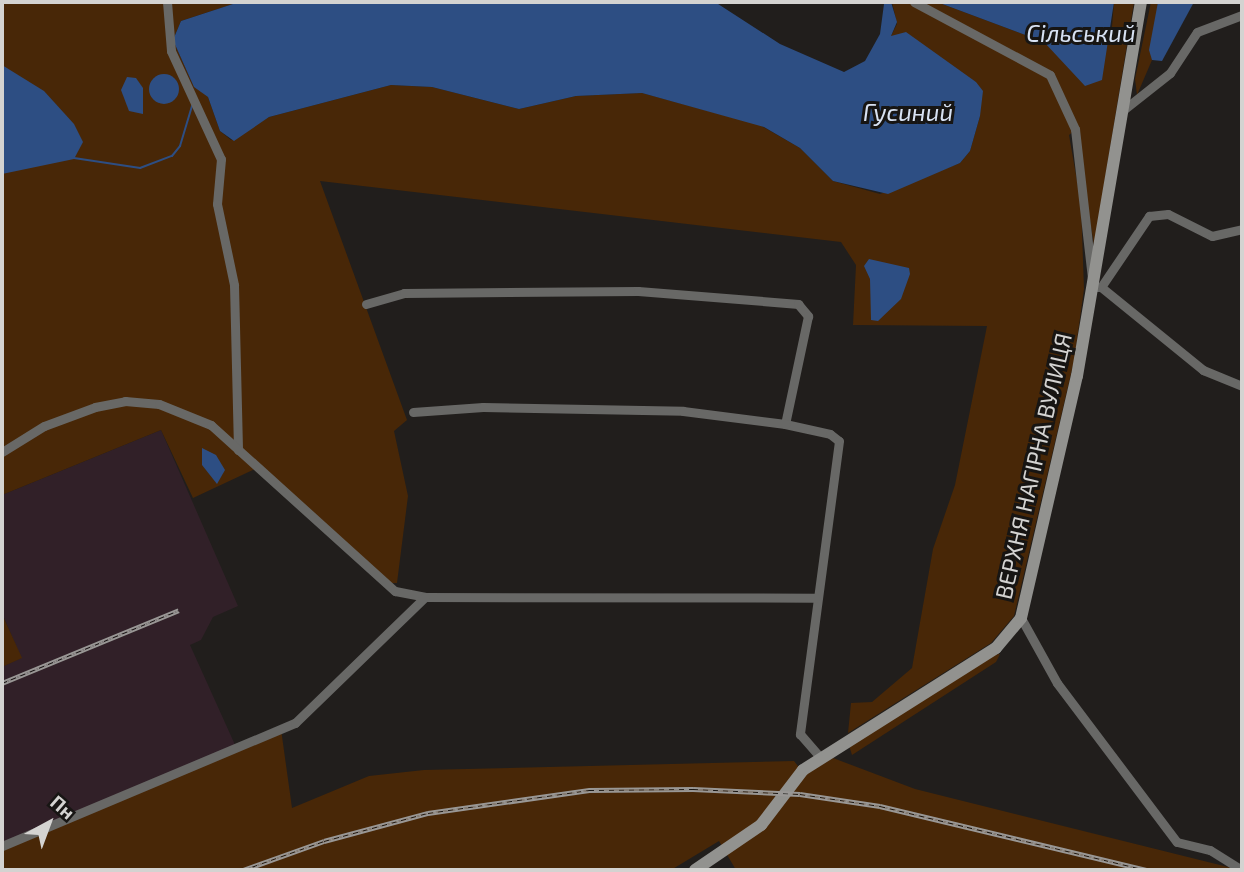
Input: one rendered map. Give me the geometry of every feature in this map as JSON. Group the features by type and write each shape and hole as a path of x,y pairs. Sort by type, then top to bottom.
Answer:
{"main road":[{"name":"ВЕРХНЯ НАГІРНА ВУЛИЦЯ","path":"701,869 761,825 797,776 821,758 996,648 1021,618 1097,287 1122,111 1141,2"}],"street":[{"path":"167,2 173,59 200,104 221,159 216,204 234,285 238,450"},
{"path":"914,2 1035,62 1061,89 1075,129 1097,287 1203,370 1242,386"},
{"path":"1122,111 1170,73 1197,32 1242,15"},
{"path":"1097,287 1149,216 1168,214 1212,236 1242,229"},
{"path":"366,304 404,293 648,291 798,304 808,316 785,424"},
{"path":"2,452 64,418 125,401 191,412 238,450 394,591 425,597 815,598"},
{"path":"413,412 482,407 683,411 785,424 830,433 839,441 815,598 800,734 821,758"},
{"path":"2,846 301,719 425,597"},
{"path":"1021,618 1057,683 1177,842 1210,850 1242,870"}],"shaded area":[{"path":"2,2 239,2 181,21 173,40 193,84 208,97 220,131 231,140 269,117 391,85 432,87 519,109 576,96 642,93 760,125 800,148 833,181 880,194 960,163 970,151 980,116 976,82 891,36 897,24 892,2 937,2 1044,42 1063,60 1111,39 1114,2 1134,2 1094,245 1075,130 1069,135 1081,204 1084,289 1074,361 1014,616 991,643 848,733 851,703 872,702 912,668 933,549 955,485 987,326 853,325 856,265 841,242 320,181 407,420 394,431 408,496 397,583 385,583 257,468 193,498 161,430 2,495"},
{"path":"1151,2 1158,2 1152,60 1137,95 1135,79"},
{"path":"161,430 238,606 213,617 201,640 190,645 236,747 2,846 2,667 21,658 2,613 2,495"},
{"path":"2,614 22,658 2,667"},
{"path":"1000,654 996,662 852,755 848,742 984,656"},
{"path":"281,729 292,808 369,776 424,770 794,761 805,775 833,758 915,789 1240,870 736,870 719,841 671,870 2,870 2,846"}],"water":[{"name":"Гусиний","path":"239,2 715,2 780,44 844,72 865,61 880,34 884,4 891,2 897,22 891,36 906,32 976,82 983,91 980,116 970,151 960,163 888,194 833,181 800,148 764,127 642,93 576,96 519,109 432,87 391,85 269,117 234,141 220,131 208,97 194,87 173,40 181,21"},
{"name":"Сільський","path":"937,2 1114,2 1102,80 1085,86 1044,42"},
{"name":"Сільський","path":"1158,2 1194,2 1162,61 1152,60 1149,50"},
{"path":"2,65 44,91 74,124 83,142 74,159 2,174"},
{"path":"164,74 170,75 178,83 178,95 170,103 164,104 158,103 150,95 149,89 150,83 158,75"},
{"path":"127,77 136,78 143,88 143,114 129,111 121,90"},
{"path":"869,259 909,268 910,274 901,299 878,321 871,320 870,279 864,266"},
{"path":"202,448 216,455 225,470 217,484 202,465"}],"waterway":[{"path":"74,158 140,168 172,156 180,146 192,106"}],"railway":[{"path":"2,683 179,610"},
{"path":"243,870 324,841 428,813 589,790 693,789 800,794 880,806 1146,870"}]}
